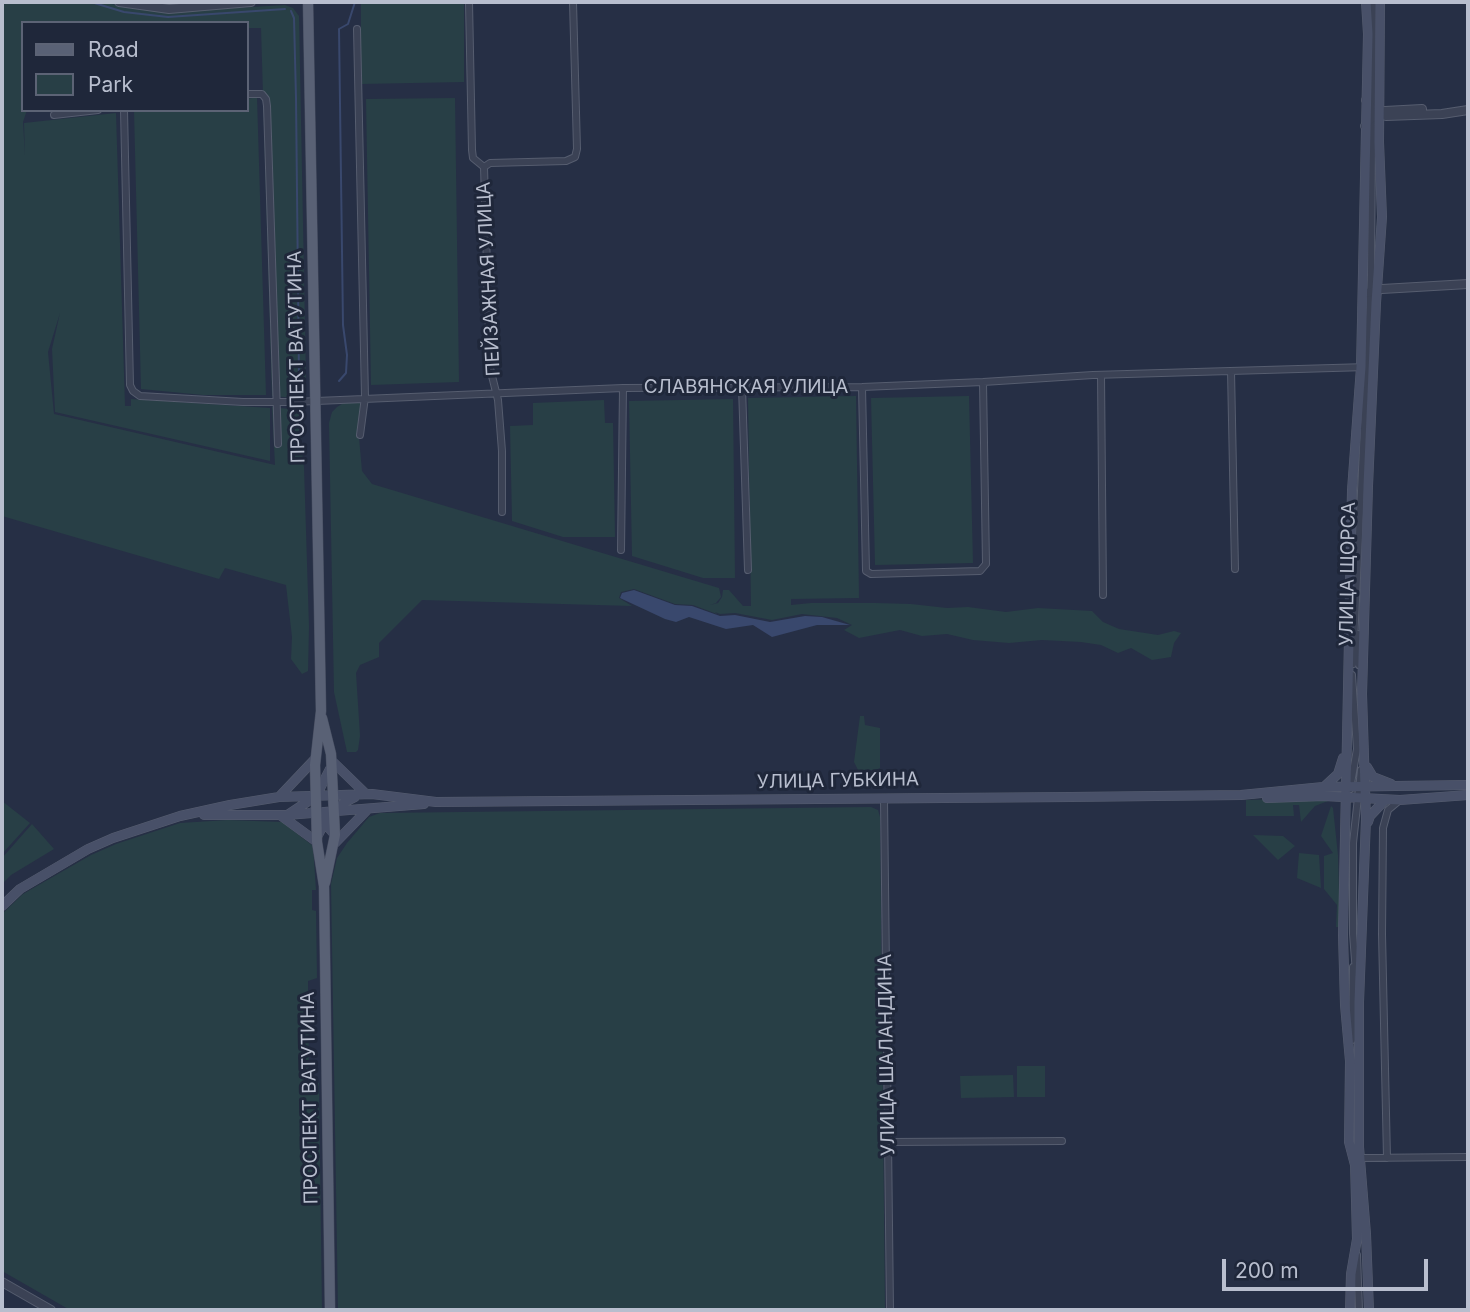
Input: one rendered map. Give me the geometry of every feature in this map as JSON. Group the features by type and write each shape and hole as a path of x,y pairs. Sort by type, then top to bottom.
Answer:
{"main road":[{"name":"ПРОСПЕКТ ВАТУТИНА","path":"308,2 321,711 322,734 331,763 335,839 324,886"},
{"name":"УЛИЦА ЩОРСА","path":"1358,1163 1349,1142 1350,1061 1344,984 1345,817 1365,764 1363,670 1373,354 1370,290 1363,276 1368,34 1366,2"},
{"name":"УЛИЦА ЩОРСА","path":"1356,1310 1351,1274 1357,1239 1359,1002 1366,830 1355,793 1347,744 1352,490 1370,290 1382,217 1380,2"},
{"name":"ПРОСПЕКТ ВАТУТИНА","path":"322,734 315,762 317,840 324,886 330,1310"},
{"path":"1323,787 1338,774 1347,744"},
{"path":"315,762 323,772 331,763"},
{"path":"315,762 317,774 333,796 363,810"},
{"path":"282,797 315,762"},
{"path":"284,815 316,796 331,763"},
{"path":"331,763 363,794"},
{"path":"1365,764 1373,777 1393,785"},
{"name":"УЛИЦА ГУБКИНА","path":"1241,794 1262,798 1324,796 1393,785 1468,785"},
{"name":"УЛИЦА ГУБКИНА","path":"180,816 284,815 436,802 1241,794 1323,787 1385,800 1468,795"},
{"path":"317,840 325,822 334,812 345,802 363,794"},
{"path":"363,794 355,802 363,810"},
{"name":"УЛИЦА ГУБКИНА","path":"2,905 20,888 88,849 180,816 230,804 282,797 363,794 436,802"},
{"path":"282,797 306,803 325,822 335,839"},
{"path":"282,797 292,806 284,815"},
{"path":"1366,830 1370,816 1385,800"},
{"path":"335,839 363,810"},
{"path":"284,815 317,840"},
{"path":"317,840 325,832 335,839"},
{"path":"1369,1310 1358,1163 1371,1158"}],"street":[{"path":"119,2 169,9 251,2"},
{"name":"ПЕЙЗАЖНАЯ УЛИЦА","path":"469,2 472,150 474,158 484,167 489,368 497,393 502,452 502,512"},
{"path":"484,167 491,163 566,161 575,157 577,149 573,2"},
{"name":"УЛИЦА ЩОРСА","path":"1373,2 1380,115"},
{"path":"357,29 365,397 360,435"},
{"path":"248,94 262,94 267,99 278,444"},
{"path":"1366,100 1380,115"},
{"path":"1366,126 1380,115 1440,109 1468,110"},
{"path":"54,115 80,112"},
{"name":"СЛАВЯНСКАЯ УЛИЦА","path":"124,112 130,385 135,393 144,397 277,402 623,388 862,387 1101,375 1364,367"},
{"path":"1370,290 1468,284"},
{"path":"1372,376 1364,367 1373,354"},
{"name":"УЛИЦА ЩОРСА","path":"1350,1061 1354,1015 1353,843 1355,793 1362,749 1357,594 1364,367"},
{"path":"1231,371 1235,569"},
{"path":"1101,375 1103,595"},
{"path":"862,387 866,570 871,574 980,571 986,564 983,382"},
{"path":"742,387 748,570"},
{"path":"621,550 623,388"},
{"name":"УЛИЦА ШАЛАНДИНА","path":"884,799 890,1310"},
{"path":"1387,1158 1382,934 1383,828 1388,810 1400,800"},
{"name":"УЛИЦА ЩОРСА","path":"1345,843 1353,934"},
{"path":"1353,934 1359,1002"},
{"path":"888,1142 1062,1141"},
{"path":"1371,1158 1466,1157"},
{"path":"2,1282 51,1310"}],"green space":[{"path":"2,2 104,2 168,12 285,5 293,8 299,16 306,379 304,393 296,398 272,396 261,28 248,28 248,21 21,21 21,112 26,112 23,122 25,156 24,123 116,113 125,406 131,406 131,399 270,408 270,461 55,412 52,349 60,313 48,352 54,414 275,465 272,407 297,410 303,416 301,443 309,627 308,671 302,674 291,659 292,637 286,585 225,568 219,579 2,516"},
{"path":"464,2 464,82 361,84 361,4"},
{"path":"257,97 266,395 203,395 141,389 134,112 248,112 248,99"},
{"path":"455,98 459,382 371,385 366,99"},
{"path":"856,396 859,598 791,599 791,605 875,603 968,607 1006,612 1038,608 1092,611 1103,622 1119,629 1158,635 1174,631 1181,633 1174,643 1171,657 1152,660 1131,648 1118,653 1101,645 1081,642 1042,640 1009,643 973,640 947,634 922,636 900,630 859,638 844,630 852,625 837,618 802,614 772,620 735,613 715,612 717,614 693,605 675,604 634,589 621,592 619,598 632,606 422,600 379,643 379,657 360,665 356,673 360,736 358,750 347,752 334,692 329,423 332,412 337,407 345,402 362,401 358,426 362,471 372,484 719,588 721,597 710,605 718,603 722,597 723,590 729,590 743,606 751,606 748,398"},
{"path":"969,396 973,563 875,565 871,398"},
{"path":"733,399 735,578 703,578 632,556 629,401"},
{"path":"604,400 605,423 613,423 615,537 563,537 512,521 510,426 533,425 533,403"},
{"path":"860,716 864,716 865,725 880,728 880,768 876,770 858,770 854,762"},
{"path":"1319,798 1328,801 1315,806 1301,822 1299,805 1293,805 1294,816 1246,816 1246,800"},
{"path":"2,801 30,823 2,854"},
{"path":"1331,806 1338,855 1340,927 1336,927 1337,905 1324,889 1324,856 1333,853 1321,836"},
{"path":"871,807 878,810 880,817 885,1310 338,1310 331,884 337,858 369,817 380,813"},
{"path":"228,820 282,822 313,846 316,890 312,890 312,910 316,911 317,978 308,981 309,1079 319,1083 322,1310 70,1310 2,1271 2,914 23,894 91,855 116,844 180,823"},
{"path":"32,824 54,849 11,875 2,884 2,858"},
{"path":"1253,835 1283,836 1295,846 1278,860"},
{"path":"1299,853 1319,855 1321,888 1297,878"},
{"path":"1017,1066 1045,1066 1045,1097 1017,1097"},
{"path":"1013,1075 1014,1097 961,1098 960,1076"}],"water":[{"path":"634,590 675,605 692,606 720,616 735,615 770,622 805,616 822,617 850,625 817,625 772,637 753,625 726,629 689,617 676,622 620,598 622,593"}],"waterway":[{"path":"91,2 124,12 168,17 285,9"},
{"path":"339,381 346,373 347,355 343,325 339,29 348,24 355,2"},
{"path":"291,11 294,18 296,98 299,379"}]}
